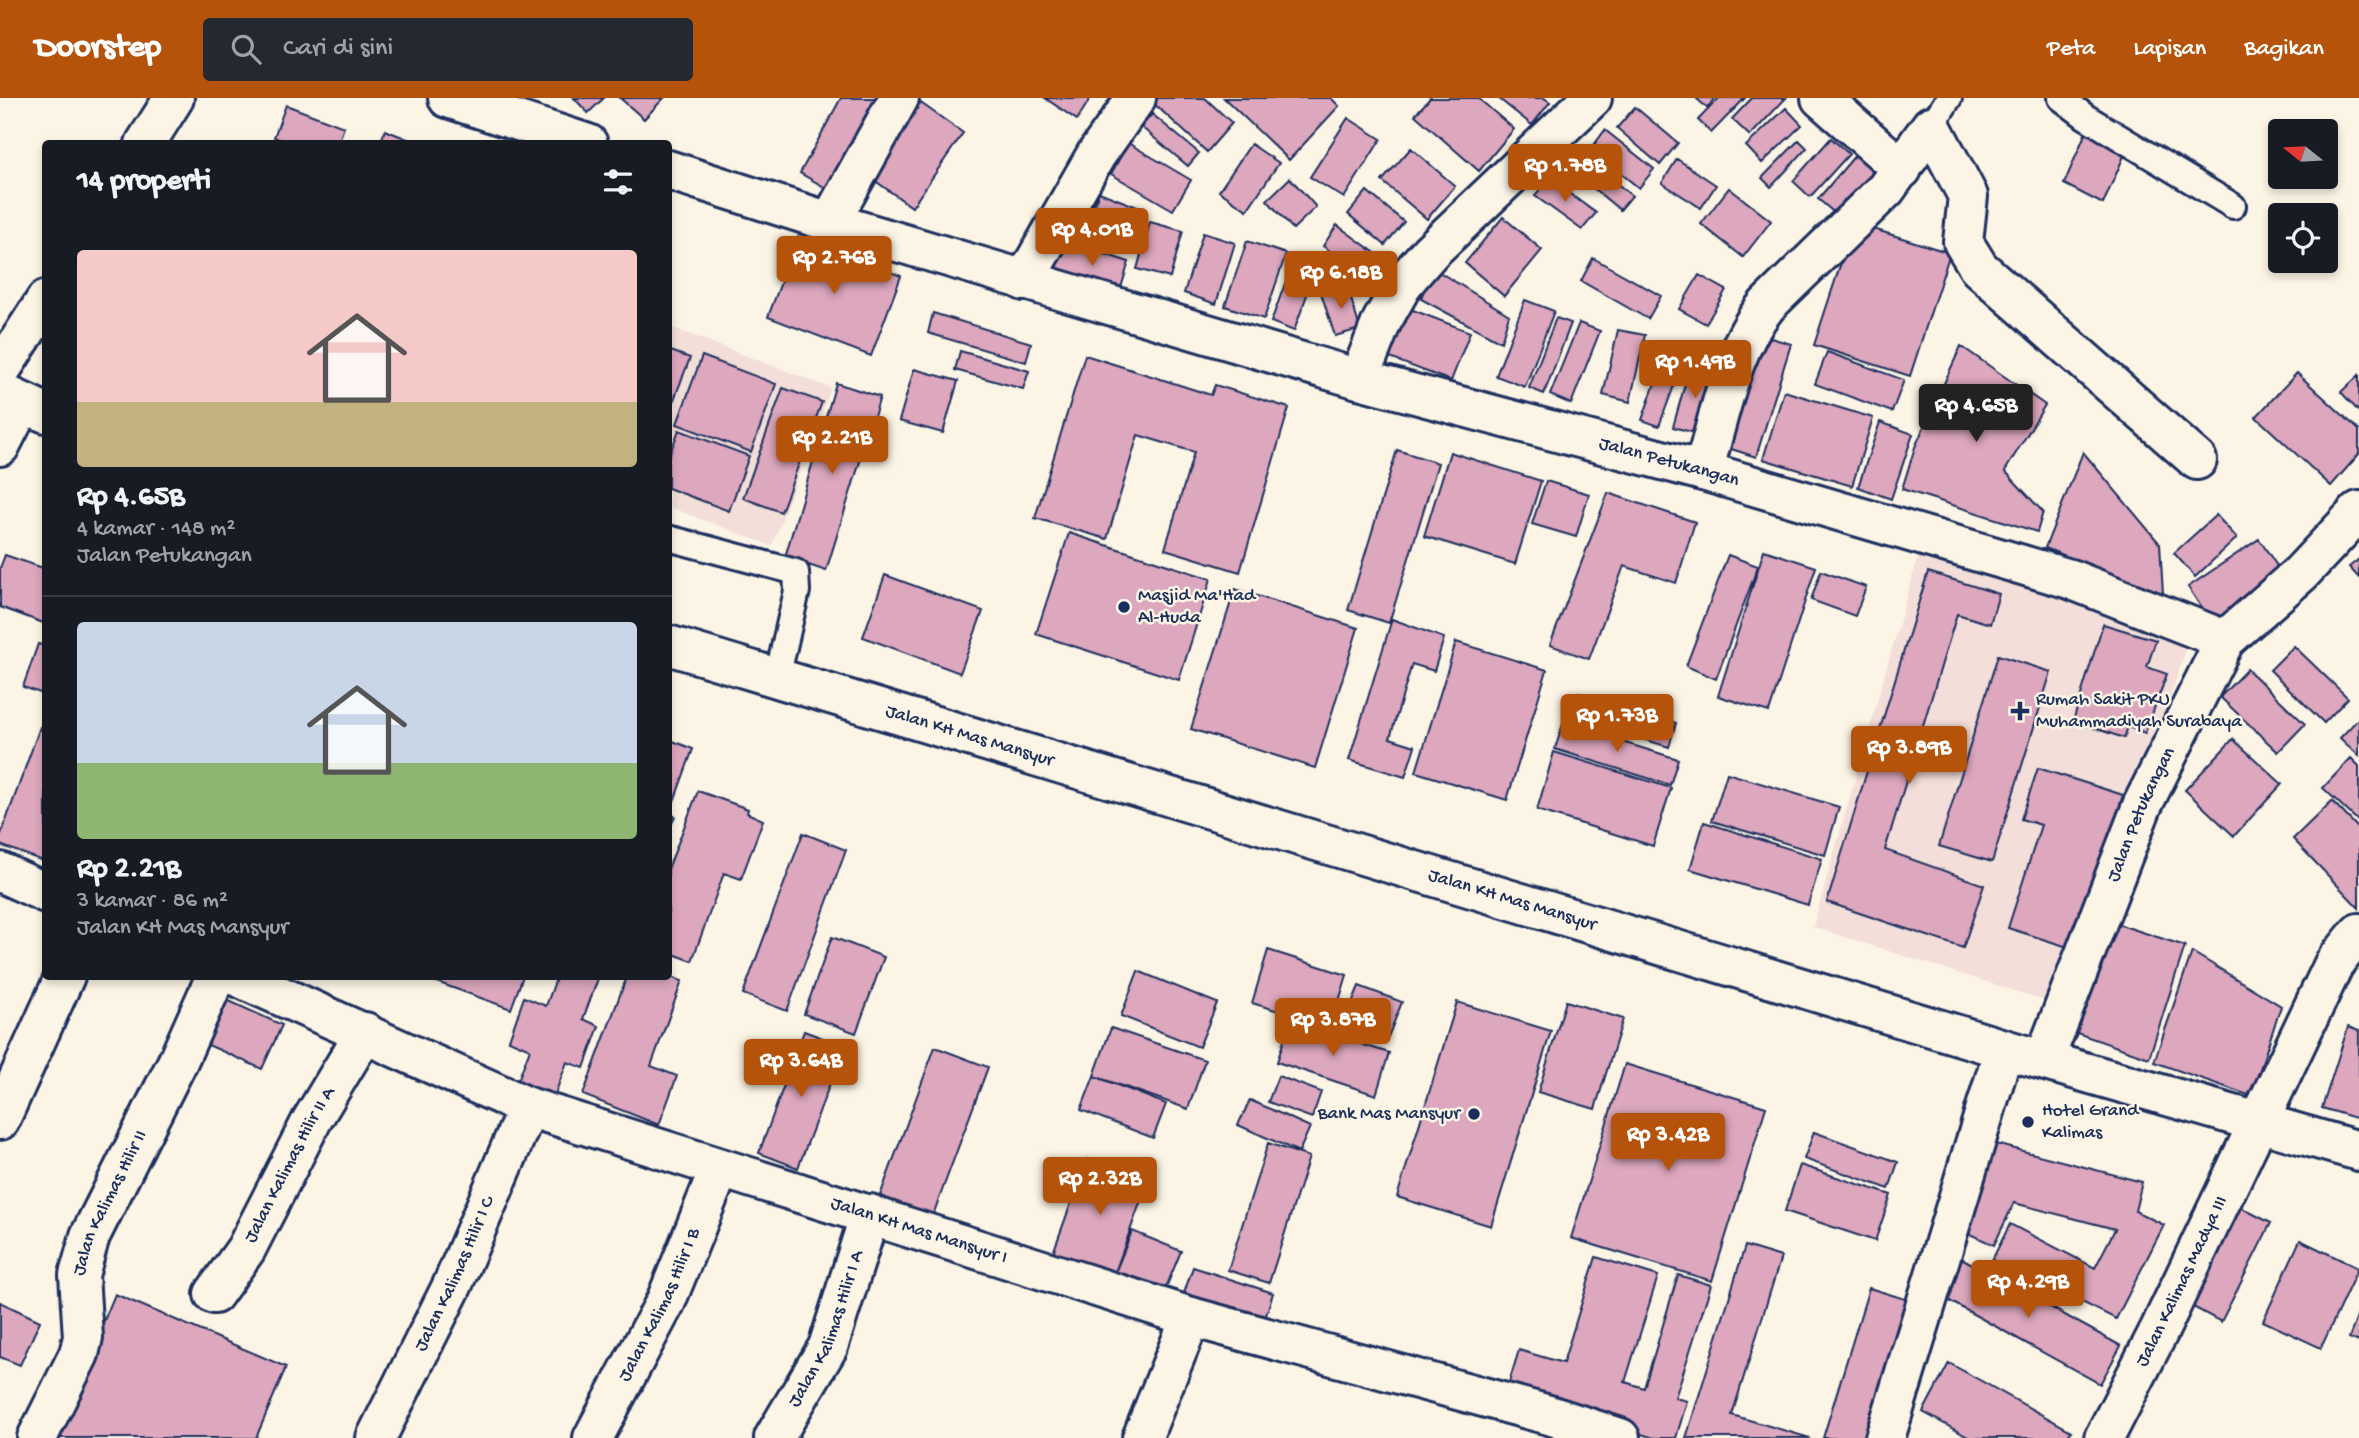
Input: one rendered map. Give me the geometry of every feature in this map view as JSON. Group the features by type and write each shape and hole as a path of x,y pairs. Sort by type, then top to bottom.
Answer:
{"street":[{"path":"148,140 174,98"},
{"path":"448,98 576,140"},
{"path":"830,222 899,98"},
{"path":"1024,281 1097,155 1136,98"},
{"path":"1359,379 1382,321 1404,282 1430,252 1592,98"},
{"path":"1821,98 1902,169"},
{"path":"1703,471 1737,356 1751,324 1902,169 1940,112"},
{"path":"1940,112 1968,196 1964,242 1979,268 2197,460"},
{"name":"Jalan Petukangan","path":"672,171 1024,281 1359,379 1703,471 2070,579 2225,640 2142,806 2044,1060"},
{"path":"0,371 42,306"},
{"path":"0,446 23,403"},
{"path":"2225,640 2301,573 2359,511"},
{"name":"Jalan KH Mas Mansyur","path":"672,646 2004,1049 2359,1151"},
{"path":"0,872 42,891"},
{"name":"Jalan Kalimas Madya III","path":"2104,1438 2334,964 2359,933"},
{"path":"0,1120 63,980"},
{"name":"Jalan Kalimas Hilir II","path":"37,1438 79,1354 83,1337 79,1275 90,1236 178,1061 214,980"},
{"name":"Jalan KH Mas Mansyur I","path":"245,980 528,1107 719,1170 870,1214 1544,1427 1620,1438"},
{"name":"Jalan Kalimas Hilir II A","path":"214,1294 246,1249 312,1121 365,1032"},
{"path":"1885,1438 2004,1049"},
{"name":"Jalan Kalimas Hilir I C","path":"376,1438 452,1286 528,1107"},
{"name":"Jalan Kalimas Hilir I B","path":"593,1438 666,1301 719,1170"},
{"name":"Jalan Kalimas Hilir I A","path":"774,1438 828,1347 870,1214"},
{"path":"1142,1438 1191,1317"}],"lane":[{"path":"2062,98 2086,117 2233,206"},
{"path":"672,539 796,572 797,591 777,678"}],"shaded area":[{"path":"672,328 831,388 772,546 672,508"},
{"name":"Rumah Sakit PKU Muhammadiyah Surabaya","path":"1920,550 2190,637 2141,784 2055,1004 1813,927"}],"building":[{"path":"574,98 604,98 588,113"},
{"path":"620,98 664,98 644,119"},
{"path":"841,98 877,98 826,188 800,173"},
{"path":"1045,98 1089,98 1090,99 1077,120"},
{"path":"1154,98 1205,98 1232,123 1207,152 1151,101"},
{"path":"1224,98 1331,98 1339,106 1289,160"},
{"path":"1430,98 1478,98 1514,129 1479,171 1415,115"},
{"path":"1498,98 1544,98 1550,102 1532,125"},
{"path":"1696,98 1715,98 1707,108"},
{"path":"1719,98 1745,98 1711,133 1698,120"},
{"path":"1752,98 1786,98 1750,136 1732,119"},
{"path":"918,101 963,133 912,207 867,175"},
{"path":"286,105 344,127 339,140 281,140 274,137"},
{"path":"1635,107 1678,143 1660,165 1617,128"},
{"path":"1786,108 1802,125 1762,163 1746,146"},
{"path":"1152,114 1199,153 1188,166 1141,127"},
{"path":"1348,118 1381,139 1344,198 1310,177"},
{"path":"2088,127 2127,149 2103,204 2064,184"},
{"path":"385,130 410,140 381,140"},
{"path":"1605,130 1654,169 1639,188 1591,149"},
{"path":"1831,138 1849,154 1810,197 1793,181"},
{"path":"1799,140 1807,148 1771,187 1762,178"},
{"path":"1128,143 1191,180 1173,210 1111,174"},
{"path":"1251,144 1279,163 1247,210 1219,191"},
{"path":"1411,148 1455,186 1427,219 1382,181"},
{"path":"1857,153 1876,169 1837,215 1818,199"},
{"path":"1583,156 1632,196 1620,210 1571,170"},
{"path":"1677,159 1716,185 1701,208 1662,183"},
{"path":"1290,178 1316,207 1293,229 1267,200"},
{"path":"1548,178 1596,213 1582,230 1535,196"},
{"path":"1729,188 1771,221 1743,257 1701,224"},
{"path":"1367,191 1404,222 1385,245 1348,214"},
{"path":"1099,192 1140,208 1127,243 1086,226"},
{"path":"1503,217 1542,250 1504,296 1465,263"},
{"path":"1150,222 1183,231 1170,278 1137,269"},
{"path":"1854,223 1950,253 1910,376 1814,345"},
{"path":"1337,225 1382,258 1367,278 1323,246"},
{"path":"1203,233 1235,243 1216,304 1184,293"},
{"path":"798,237 901,276 871,356 768,317"},
{"path":"1065,241 1129,262 1119,294 1054,274"},
{"path":"1247,241 1286,254 1264,319 1225,306"},
{"path":"1593,258 1661,296 1648,319 1581,281"},
{"path":"1431,267 1509,315 1501,342 1421,299"},
{"path":"1699,275 1726,290 1706,324 1679,309"},
{"path":"1286,281 1309,289 1294,331 1271,322"},
{"path":"1347,285 1360,329 1335,336 1321,293"},
{"path":"1525,300 1554,311 1525,387 1496,376"},
{"path":"1400,305 1470,332 1451,381 1382,355"},
{"path":"933,313 1031,343 1026,362 928,333"},
{"path":"1556,318 1571,323 1544,394 1529,388"},
{"path":"1579,323 1600,331 1571,404 1550,395"},
{"path":"1618,330 1645,335 1630,402 1603,395"},
{"path":"1754,333 1791,344 1756,457 1719,445"},
{"path":"1670,341 1688,348 1659,426 1642,420"},
{"path":"1961,346 2045,405 2005,471 2043,512 2037,532 1902,489 1915,447"},
{"path":"672,351 690,358 672,405"},
{"path":"960,351 1029,371 1023,389 955,370"},
{"path":"1827,352 1904,380 1892,412 1815,384"},
{"path":"1085,355 1211,395 1215,385 1289,408 1240,572 1165,549 1194,452 1138,435 1107,539 1035,518"},
{"path":"702,356 776,384 751,452 677,424"},
{"path":"1690,366 1717,374 1699,434 1673,427"},
{"path":"914,369 958,381 943,433 899,421"},
{"path":"2297,373 2359,430 2359,454 2331,486 2256,417"},
{"path":"2359,375 2359,412 2341,392"},
{"path":"836,383 880,397 826,571 785,557"},
{"path":"783,388 822,402 781,512 743,498"},
{"path":"1784,391 1873,418 1852,486 1763,459"},
{"path":"1880,422 1913,434 1891,499 1858,487"},
{"path":"679,430 749,456 729,511 672,490 672,448"},
{"path":"1397,450 1438,463 1389,623 1348,610"},
{"path":"1450,452 1541,481 1515,564 1424,536"},
{"path":"2083,452 2160,544 2163,594 2045,548"},
{"path":"1546,481 1589,494 1576,537 1532,524"},
{"path":"1608,493 1695,522 1676,583 1624,566 1589,659 1550,645"},
{"path":"2216,515 2237,538 2195,577 2174,553"},
{"name":"Masjid Ma'Had Al-Huda","path":"1069,533 1211,579 1179,680 1036,634"},
{"path":"2259,539 2283,575 2211,622 2188,587"},
{"path":"1764,550 1816,567 1769,712 1718,696"},
{"path":"5,555 42,568 42,623 0,607 0,568"},
{"path":"1728,555 1758,566 1716,679 1686,666"},
{"path":"2359,559 2359,578 2349,567"},
{"path":"1821,571 1866,587 1855,616 1811,600"},
{"path":"1928,572 1999,594 1990,624 1957,614 1885,850 1984,885 1963,948 1827,902"},
{"path":"885,575 983,611 960,673 863,637"},
{"path":"1235,589 1358,628 1315,768 1191,729"},
{"path":"1392,619 1444,638 1434,671 1412,664 1390,738 1415,746 1405,777 1349,760"},
{"path":"2103,624 2156,640 2147,667 2167,674 2145,733 2128,727 2124,738 2073,721"},
{"path":"1456,642 1547,670 1507,800 1416,772"},
{"path":"38,644 42,645 42,694 23,687"},
{"path":"2294,646 2348,698 2324,723 2270,670"},
{"path":"1998,655 2051,672 1992,862 1939,846"},
{"path":"2247,669 2305,724 2278,752 2220,697"},
{"path":"1578,693 1676,723 1669,747 1570,717"},
{"path":"2359,718 2359,756 2340,738"},
{"path":"1563,724 1678,759 1670,785 1555,749"},
{"path":"40,727 42,728 42,861 0,845 0,837"},
{"path":"2233,739 2282,784 2234,836 2185,790"},
{"path":"672,741 693,749 672,804"},
{"path":"1554,752 1671,788 1653,846 1537,810"},
{"path":"2351,758 2359,766 2359,822 2323,788"},
{"path":"2038,768 2123,795 2074,949 2008,928 2041,825 2021,819"},
{"path":"1727,773 1839,807 1825,855 1712,821"},
{"path":"698,791 748,809 747,813 763,820 741,879 724,873 692,961 672,954 672,859"},
{"path":"2332,801 2359,829 2359,908 2293,839"},
{"path":"1704,822 1822,859 1808,905 1690,869"},
{"path":"803,833 846,850 787,1011 743,994"},
{"path":"2102,919 2185,946 2149,1058 2065,1029"},
{"path":"832,937 884,957 856,1033 804,1014"},
{"path":"1268,950 1347,975 1331,1027 1252,1003"},
{"path":"2192,952 2281,1006 2251,1096 2154,1062"},
{"path":"1138,971 1217,1003 1199,1047 1121,1016"},
{"path":"672,977 682,981 651,1066 677,1076 659,1125 583,1095 626,980 672,980"},
{"path":"431,980 522,980 511,1009"},
{"path":"556,980 598,980 583,1019 599,1026 584,1068 567,1062 554,1097 517,1083 530,1049 509,1040 524,997 546,1006"},
{"path":"1359,986 1402,1002 1388,1037 1345,1020"},
{"path":"218,996 282,1025 262,1069 199,1041"},
{"path":"1566,1001 1623,1019 1595,1109 1538,1092"},
{"name":"Bank Mas Mansyur","path":"1457,1002 1551,1031 1491,1226 1397,1197"},
{"path":"1290,1021 1389,1053 1376,1095 1277,1062"},
{"path":"2348,1027 2359,1031 2359,1119 2322,1108"},
{"path":"1111,1028 1205,1060 1188,1109 1094,1076"},
{"path":"804,1031 844,1046 798,1168 759,1153"},
{"path":"935,1047 988,1067 933,1215 880,1196"},
{"path":"1625,1064 1766,1107 1712,1281 1571,1238"},
{"path":"1094,1076 1166,1104 1153,1138 1081,1110"},
{"path":"1278,1076 1321,1092 1312,1118 1268,1102"},
{"path":"1250,1100 1310,1127 1299,1152 1238,1125"},
{"path":"1814,1132 1898,1162 1889,1189 1804,1159"},
{"path":"1268,1143 1309,1157 1269,1283 1228,1270"},
{"path":"1996,1144 2142,1182 2135,1211 2164,1225 2116,1319 2082,1302 2080,1306 1992,1260 2010,1224 2095,1268 2115,1229 2014,1203 1994,1245 1954,1227 1987,1155 1992,1157"},
{"path":"1087,1159 1148,1181 1114,1275 1053,1253"},
{"path":"1800,1165 1891,1195 1875,1241 1785,1211"},
{"path":"2232,1203 2271,1223 2221,1322 2182,1301"},
{"path":"1132,1231 1181,1251 1163,1295 1114,1275"},
{"path":"2300,1240 2358,1268 2321,1348 2263,1321"},
{"path":"1745,1246 1781,1257 1732,1415 1810,1438 1686,1438"},
{"path":"1956,1255 2121,1346 2100,1384 1935,1293"},
{"path":"1596,1257 1658,1276 1625,1382 1644,1388 1678,1275 1711,1285 1675,1398 1687,1401 1676,1438 1654,1438 1506,1392 1519,1350 1563,1363"},
{"path":"1193,1267 1273,1293 1263,1325 1182,1299"},
{"path":"1869,1288 1915,1302 1873,1438 1823,1438"},
{"path":"115,1294 286,1367 256,1438 55,1438"},
{"path":"0,1302 40,1321 20,1365 0,1357"},
{"path":"2359,1312 2359,1342 2349,1338"},
{"path":"1949,1363 2071,1431 2067,1438 1970,1438 1923,1412"}],"place":[{"name":"Masjid Ma'Had Al-Huda","path":"1124,607"},
{"name":"Rumah Sakit PKU Muhammadiyah Surabaya","path":"2020,711"},
{"name":"Bank Mas Mansyur","path":"1474,1114"},
{"name":"Hotel Grand Kalimas","path":"2028,1122"}]}
